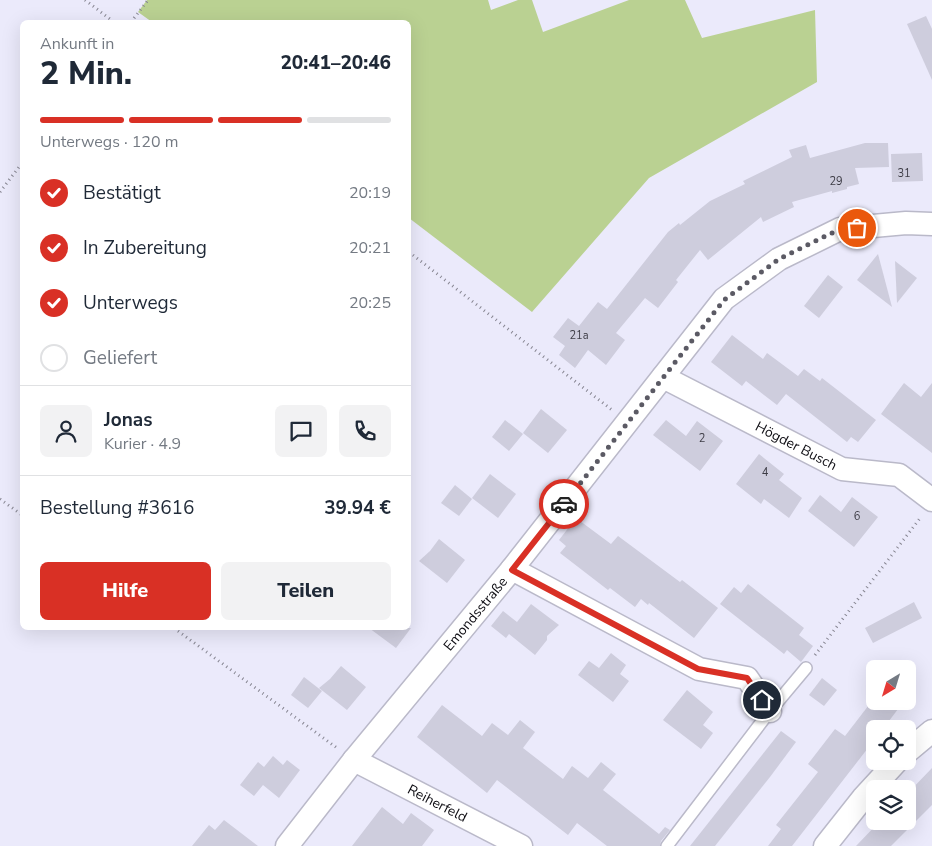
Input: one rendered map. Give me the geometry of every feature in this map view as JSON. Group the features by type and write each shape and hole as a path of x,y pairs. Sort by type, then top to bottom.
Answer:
{"street":[{"name":"Emondsstraße","path":"287,846 354,760 512,570 724,300 779,259 840,229 906,222 932,224"},
{"name":"Högder Busch","path":"663,377 842,469 899,475 929,505"},
{"path":"512,570 698,669 747,678 770,711"},
{"path":"916,744 932,731"},
{"name":"Reiherfeld","path":"354,760 521,846"},
{"path":"825,846 863,798 889,770"}],"lane":[{"path":"667,846 770,711 806,668"}],"path":[{"path":"85,0 111,20"},
{"path":"133,20 148,0"},
{"path":"0,192 20,166"},
{"path":"411,254 628,423"},
{"path":"0,499 20,514"},
{"path":"806,668 929,505"},
{"path":"177,630 354,760"}],"green space":[{"path":"147,0 488,0 491,10 518,0 532,0 543,32 629,0 685,0 702,38 815,10 817,82 649,178 532,312 411,220 411,20 149,20 138,12"}],"building":[{"path":"926,16 932,29 932,80 907,24"},
{"path":"865,143 888,143 889,167 855,168 859,184 847,187 847,189 832,193 832,191 792,202 794,207 763,222 761,217 708,260 700,250 676,280 678,282 658,308 645,298 616,333 625,340 606,365 588,350 575,368 559,355 565,346 553,337 568,318 579,326 598,302 607,309 668,232 710,201 745,184 743,181 792,157 789,150 806,145 810,158"},
{"path":"922,153 923,181 892,182 891,154"},
{"path":"878,254 892,307 857,280"},
{"path":"895,261 917,278 897,303"},
{"path":"828,275 843,287 819,318 804,306"},
{"path":"732,335 763,359 767,353 798,376 804,369 820,381 822,378 876,420 858,442 851,437 847,442 786,394 777,405 746,381 742,386 711,362"},
{"path":"904,383 921,397 932,383 932,453 881,414"},
{"path":"541,409 567,430 548,453 523,433"},
{"path":"505,420 523,434 509,451 492,437"},
{"path":"666,420 686,436 697,421 723,441 700,471 653,435"},
{"path":"759,454 784,474 779,480 802,498 789,518 764,499 761,504 736,484"},
{"path":"490,474 516,494 498,518 472,498"},
{"path":"455,485 472,499 459,516 441,503"},
{"path":"820,495 841,512 852,497 878,517 854,547 808,511"},
{"path":"576,518 611,544 618,536 680,582 682,580 718,608 694,638 649,603 648,605 641,599 635,607 610,588 608,590 560,553 566,546 559,540"},
{"path":"439,539 465,560 447,583 419,561"},
{"path":"748,584 804,628 799,635 813,646 801,662 787,650 784,654 720,604 734,587 741,593"},
{"path":"914,602 922,618 873,643 865,628"},
{"path":"531,604 559,625 547,636 547,640 535,655 509,634 506,638 491,626 503,611 517,622"},
{"path":"372,630 410,630 396,648"},
{"path":"611,653 626,665 620,674 629,681 613,702 578,675 589,661 599,668"},
{"path":"341,666 366,687 347,710 319,688"},
{"path":"304,677 322,691 308,708 291,695"},
{"path":"822,678 837,690 824,706 809,695"},
{"path":"687,690 713,712 703,725 713,733 701,749 663,720"},
{"path":"442,705 482,736 492,723 508,735 520,720 535,732 523,748 563,779 572,766 588,778 601,762 616,774 603,790 659,834 665,827 670,830 661,841 660,846 607,846 577,823 568,835 497,780 487,793 417,737"},
{"path":"866,709 897,710 890,720 866,720 866,751 792,846 768,846 781,829 776,825 818,772 808,764 835,729 845,736"},
{"path":"781,731 796,742 770,777 715,846 690,846"},
{"path":"273,756 283,765 287,760 300,770 279,798 263,785 254,796 240,785 258,762 264,767"},
{"path":"932,768 932,805 916,821 916,785"},
{"path":"382,807 403,824 411,813 434,830 422,846 352,846"},
{"path":"224,820 258,846 192,846 209,825 215,830"},
{"path":"871,830 907,830 891,846 856,846"}],"way so far":[{"path":"564,504 724,300 779,259 840,229 857,228"}],"route":[{"path":"564,504 512,570 698,669 747,678 762,700"}]}
